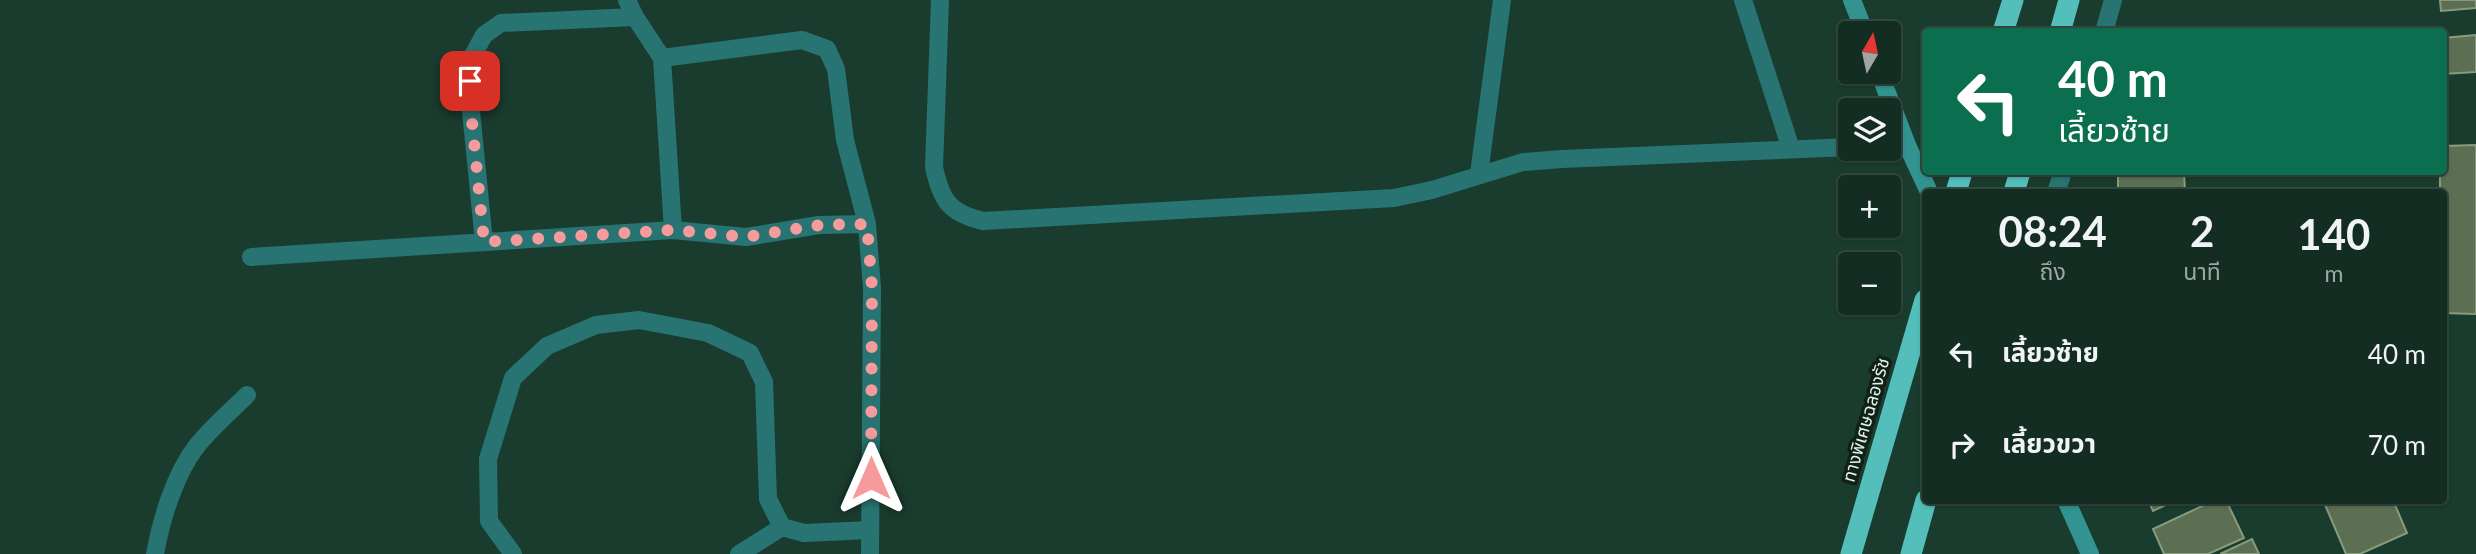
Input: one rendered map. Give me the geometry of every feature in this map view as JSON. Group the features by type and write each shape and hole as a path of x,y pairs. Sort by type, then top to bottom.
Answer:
{"highway":[{"path":"2004,28 2013,0"},
{"path":"2061,28 2069,0"},
{"name":"ทางพิเศษฉลองรัช","path":"1850,554 1922,310"},
{"path":"1911,554 1925,504"}],"street":[{"path":"627,0 662,58 673,230"},
{"path":"940,0 934,167 938,185 950,208 966,217 983,221 1394,198 1432,190 1523,162 1838,147"},
{"path":"1479,174 1502,0"},
{"path":"1743,0 1791,149"},
{"path":"1852,0 1860,21"},
{"path":"2105,28 2113,0"},
{"path":"484,242 470,101 470,61 484,35 501,23 635,17"},
{"path":"662,58 802,40 827,49 836,69 845,140 867,224 872,288 870,554"},
{"path":"1884,84 1927,189"},
{"path":"1901,145 1907,145"},
{"path":"251,257 673,230 746,237 820,225 867,224"},
{"path":"513,554 489,521 488,460 513,378 547,346 596,325 639,320 708,333 750,353 764,382 768,499 782,527"},
{"path":"155,554 172,491 195,447 247,395"},
{"path":"2068,504 2090,554"},
{"path":"739,554 782,527 804,533 870,530"}],"building":[{"path":"2440,0 2476,0 2476,8 2441,11"},
{"path":"2476,35 2476,72 2447,74 2447,38"},
{"path":"2476,145 2476,314 2447,313 2447,189 2440,189 2440,175 2447,175 2447,146"},
{"path":"2118,175 2184,175 2185,189 2118,189"},
{"path":"2150,504 2168,504 2153,511"},
{"path":"2206,504 2228,504 2244,538 2208,554 2164,554 2153,529"},
{"path":"2325,504 2395,504 2407,533 2360,554 2346,554"},
{"path":"2252,539 2259,554 2220,554"}],"route":[{"path":"470,81 484,242 673,230 746,237 820,225 867,224 872,288 871,478"}]}
